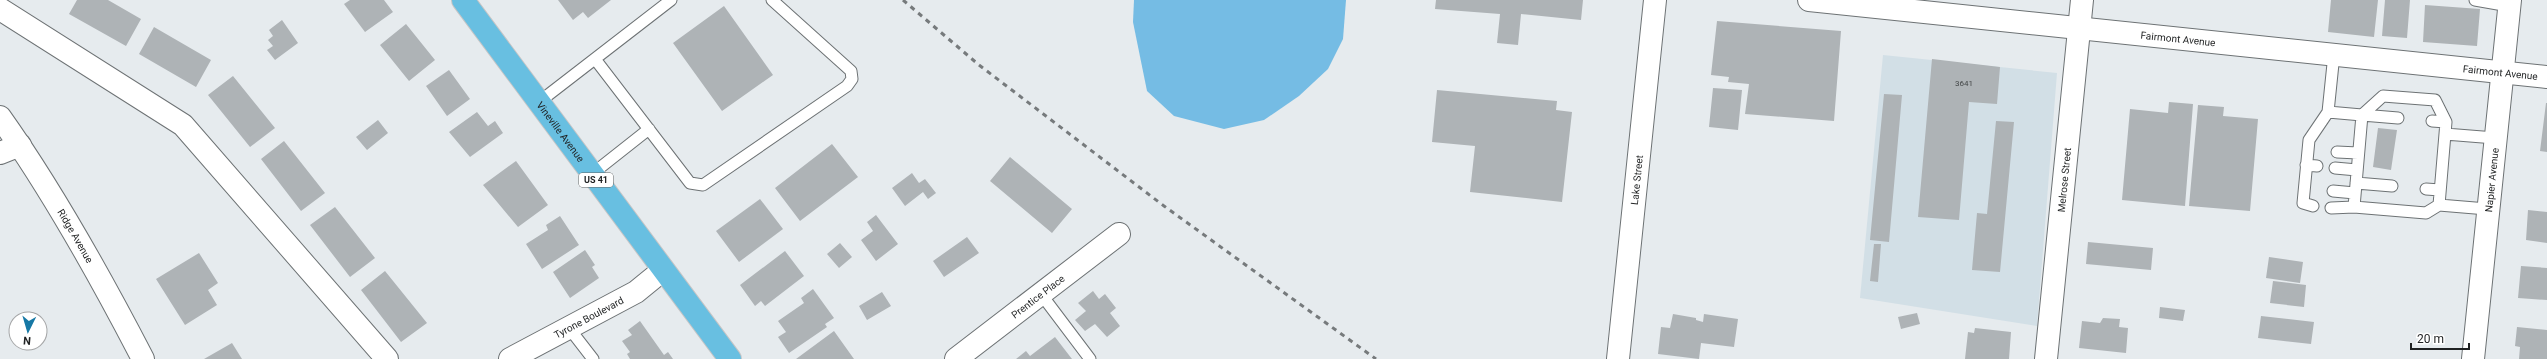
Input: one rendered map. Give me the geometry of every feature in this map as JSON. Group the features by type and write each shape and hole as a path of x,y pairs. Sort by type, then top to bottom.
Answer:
{"main road":[{"name":"Vineville Avenue","path":"471,3 539,102 730,359"}],"street":[{"name":"Lake Street","path":"1618,359 1655,0"},
{"name":"Fairmont Avenue","path":"1808,0 2079,27 2547,77"},
{"name":"Melrose Street","path":"2046,359 2082,0"},
{"name":"Napier Avenue","path":"2473,359 2487,208 2509,3"},
{"path":"0,8 183,125 387,359"},
{"name":"Ridge Avenue","path":"0,117 20,145 108,291 143,359"},
{"path":"0,153 20,145"},
{"name":"Prentice Place","path":"956,359 1120,234"},
{"name":"Tyrone Boulevard","path":"510,359 636,292 663,270"}],"lane":[{"path":"539,102 672,0"},
{"path":"595,59 690,183 703,185 847,86 852,79 851,71 772,0"},
{"path":"2476,0 2509,3"},
{"path":"2313,206 2303,203 2310,189 2312,150 2309,140 2328,112 2334,54"},
{"path":"2354,207 2362,115 2383,96 2435,100 2446,122 2439,205"},
{"path":"2328,112 2398,118"},
{"path":"2432,121 2446,122"},
{"path":"592,174 650,129"},
{"path":"2445,134 2495,138"},
{"path":"2337,152 2358,154"},
{"path":"2335,168 2357,170"},
{"path":"2333,191 2392,186"},
{"path":"2426,189 2440,190"},
{"path":"2331,208 2354,207 2426,213 2439,205 2487,208"},
{"path":"1041,294 1090,359"},
{"path":"569,328 593,359"}],"shaded area":[{"path":"1883,55 2057,73 2037,326 1860,298"}],"water":[{"path":"1134,0 1346,0 1343,39 1328,69 1299,96 1264,120 1224,129 1174,116 1147,91 1133,22"}],"building":[{"path":"77,0 108,0 141,19 126,46 69,14"},
{"path":"350,0 384,0 393,12 365,32 344,4"},
{"path":"558,0 611,0 588,18 583,12 573,20"},
{"path":"1436,0 1583,0 1581,20 1521,14 1518,45 1497,43 1500,14 1435,9"},
{"path":"2331,0 2378,0 2374,37 2328,32"},
{"path":"2385,0 2410,0 2407,38 2382,36"},
{"path":"2425,5 2480,9 2477,46 2423,42"},
{"path":"724,6 773,75 722,111 673,43"},
{"path":"282,20 298,43 275,60 267,50 273,46 268,40 273,36 269,30"},
{"path":"1717,21 1841,31 1834,121 1745,114 1749,84 1728,82 1729,77 1711,75"},
{"path":"406,24 435,60 409,81 380,45"},
{"path":"154,27 211,60 196,87 139,54"},
{"path":"1932,59 2000,67 1997,104 1969,102 1959,220 1918,217"},
{"path":"449,70 470,99 447,116 426,86"},
{"path":"233,76 275,128 250,147 208,95"},
{"path":"1713,88 1742,90 1738,130 1709,127"},
{"path":"1437,90 1557,101 1556,110 1572,112 1562,202 1470,192 1475,146 1432,142"},
{"path":"1884,94 1902,95 1889,242 1870,240"},
{"path":"2169,102 2193,104 2185,206 2122,200 2130,109 2168,113"},
{"path":"2547,103 2547,152 2540,151"},
{"path":"2198,105 2224,107 2223,116 2258,119 2250,211 2189,206"},
{"path":"477,112 488,126 495,121 503,133 470,157 449,132"},
{"path":"378,120 388,133 367,150 356,137"},
{"path":"1996,121 2014,122 2000,272 1972,270 1977,213 1987,214"},
{"path":"2378,128 2397,130 2391,170 2373,167"},
{"path":"284,141 325,193 301,211 261,159"},
{"path":"832,144 858,177 800,221 775,188"},
{"path":"1010,157 1072,209 1052,233 990,181"},
{"path":"516,161 548,205 518,227 483,185"},
{"path":"912,173 919,183 925,179 936,193 928,199 923,192 905,206 892,188"},
{"path":"760,199 783,229 739,262 716,231"},
{"path":"335,207 375,258 350,277 310,225"},
{"path":"2528,210 2547,212 2547,243 2526,240"},
{"path":"876,215 898,244 876,261 861,240 873,231 867,222"},
{"path":"560,216 579,245 542,269 526,244 548,230 546,225"},
{"path":"967,237 979,253 944,277 933,261"},
{"path":"2088,242 2153,248 2151,270 2086,264"},
{"path":"840,243 852,257 839,268 827,254"},
{"path":"1874,244 1881,244 1878,282 1870,281"},
{"path":"585,250 595,265 592,267 599,278 570,298 553,272"},
{"path":"785,251 804,276 765,306 761,301 755,306 740,285"},
{"path":"199,253 218,283 208,290 217,305 185,325 156,279"},
{"path":"2269,257 2303,262 2300,283 2266,278"},
{"path":"2521,266 2547,268 2547,300 2518,298"},
{"path":"385,271 427,323 401,342 361,290"},
{"path":"2273,281 2306,285 2304,307 2270,303"},
{"path":"813,289 834,318 825,324 827,327 789,353 778,337 786,332 778,321 804,303 801,298"},
{"path":"1093,291 1099,299 1105,294 1116,308 1110,313 1120,326 1107,337 1095,324 1085,331 1075,320 1086,311 1078,303"},
{"path":"882,292 891,306 867,320 859,306"},
{"path":"2160,307 2185,310 2183,321 2159,318"},
{"path":"1917,313 1920,324 1901,329 1898,317"},
{"path":"1673,314 1696,318 1696,320 1703,322 1704,314 1738,319 1734,347 1701,343 1699,359 1658,354 1661,327 1670,328"},
{"path":"2261,316 2314,322 2311,344 2258,338"},
{"path":"2103,318 2120,319 2119,327 2128,328 2126,353 2079,348 2082,321 2100,323"},
{"path":"640,321 664,355 668,352 673,359 630,359 627,354 630,352 622,341 632,335 628,330"},
{"path":"2517,327 2547,330 2547,359 2519,359 2520,347 2515,346"},
{"path":"1975,328 2011,332 2009,359 1965,359 1968,332 1974,333"},
{"path":"834,331 854,359 796,359"},
{"path":"1055,337 1072,359 1016,359 1026,351 1030,356"},
{"path":"232,343 242,359 204,359"}],"railway":[{"path":"903,0 979,65 1164,206 1376,359"}]}
